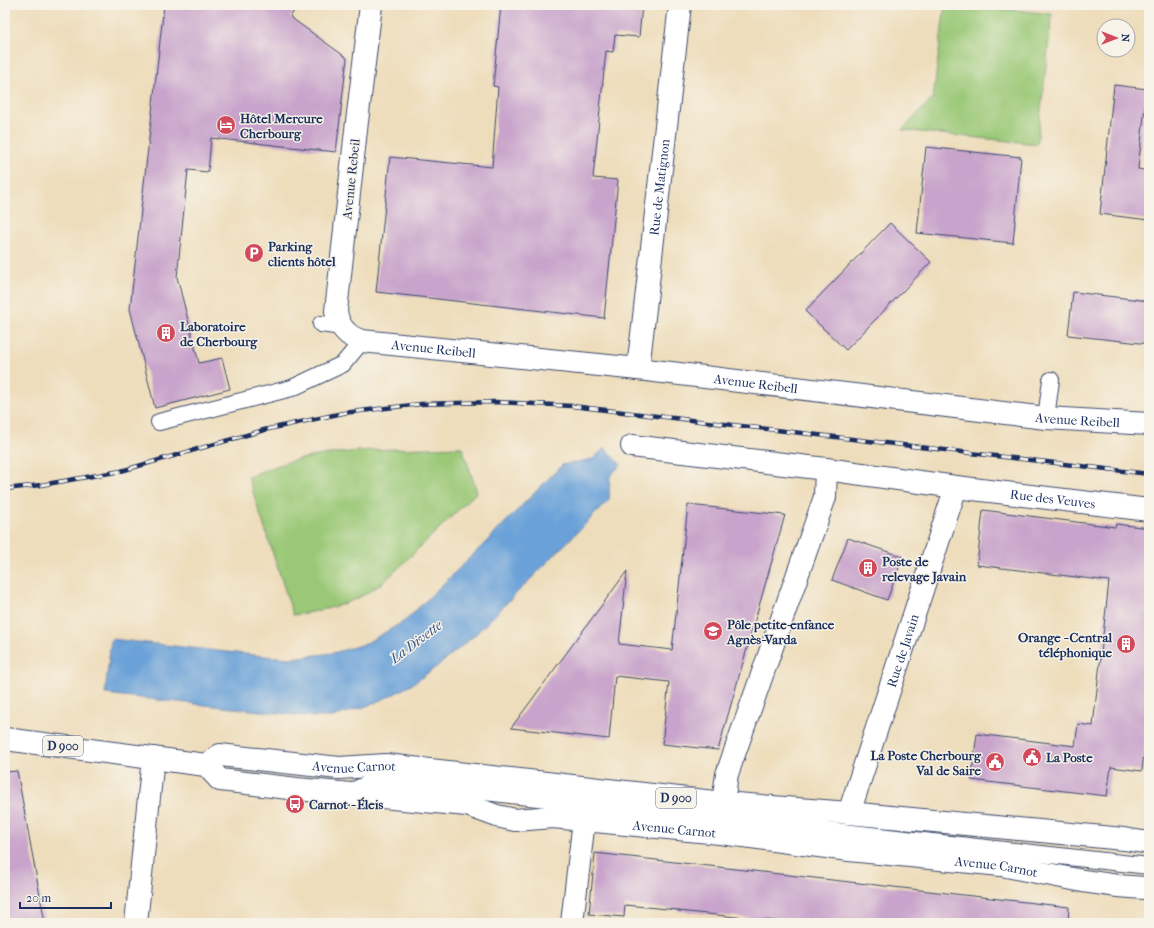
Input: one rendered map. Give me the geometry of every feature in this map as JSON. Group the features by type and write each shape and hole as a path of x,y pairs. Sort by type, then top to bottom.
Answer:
{"street":[{"name":"Avenue Rebeil","path":"362,341 355,339 331,325 337,317 336,311 371,5"},
{"name":"Rue de Matignon","path":"638,369 680,5"},
{"name":"Avenue Reibell","path":"362,341 638,369 1046,418 1149,424"},
{"name":"Rue des Veuves","path":"632,446 1149,510"},
{"path":"723,803 727,774 825,497 826,469"},
{"name":"Rue de Javain","path":"848,813 956,487"},
{"name":"D 900","path":"5,739 206,765"},
{"name":"Avenue Carnot","path":"1149,843 1124,839 848,813 723,803 386,765 339,768 220,755 206,765 220,780 345,794 467,805 497,816 515,820 554,817 720,833 848,850 1001,865 1090,882 1118,886 1149,887"},
{"path":"136,923 153,758"},
{"path":"572,923 584,820"}],"lane":[{"path":"159,422 292,388 342,364 362,341"},
{"path":"1046,418 1051,380"},
{"path":"345,794 376,780 1149,866"}],"green space":[{"path":"945,5 969,5 1052,14 1037,144 902,130 933,98"},
{"path":"462,447 477,492 377,587 346,603 325,609 293,615 248,477 267,469 300,459 320,455 360,451"}],"water":[{"name":"La Divette","path":"605,448 621,465 610,476 609,500 475,635 439,665 411,685 392,695 367,706 332,717 314,717 105,694 111,639 292,658 333,653 365,644 406,620 562,465 593,459"}],"building":[{"name":"Hôtel Mercure Cherbourg","path":"164,5 298,5 290,17 347,58 336,152 211,138 208,172 188,170 177,277 199,363 222,358 230,389 155,408 130,309"},
{"path":"501,5 642,5 639,37 615,35 613,52 606,51 593,178 618,180 604,318 376,292 390,157 492,167 498,87 493,86"},
{"path":"1114,85 1147,89 1138,169 1149,171 1149,220 1100,214"},
{"path":"926,147 1021,157 1013,243 917,233"},
{"path":"890,223 931,262 846,350 805,311"},
{"path":"1073,292 1149,301 1149,344 1068,335"},
{"name":"Pôle petite-enfance Agnès-Varda","path":"688,505 785,515 718,750 662,744 669,682 615,676 609,739 511,728 627,571 619,644 672,650"},
{"name":"Orange - Central téléphonique","path":"983,510 1115,527 1116,524 1149,528 1149,708 1142,771 1111,767 1107,796 971,780 977,734 1075,746 1078,724 1093,726 1109,581 977,565"},
{"name":"Poste de relevage Javain","path":"848,538 903,557 887,600 832,580"},
{"path":"17,771 45,923 5,923 5,772"},
{"path":"595,853 1069,907 1068,923 794,923 625,905 624,917 589,914"}],"railway":[{"path":"5,489 41,485 121,471 264,430 343,413 421,404 496,402 572,406 1149,474"}],"place":[{"name":"Hôtel Mercure Cherbourg","path":"226,125"},
{"name":"Parking clients hôtel","path":"254,253"},
{"name":"Laboratoire de Cherbourg","path":"166,333"},
{"name":"Poste de relevage Javain","path":"868,568"},
{"name":"Pôle petite-enfance Agnès-Varda","path":"713,631"},
{"name":"Orange - Central téléphonique","path":"1126,644"},
{"name":"La Poste","path":"1032,757"},
{"name":"La Poste Cherbourg Val de Saire","path":"995,762"},
{"name":"Carnot - Éleis","path":"295,804"}]}
